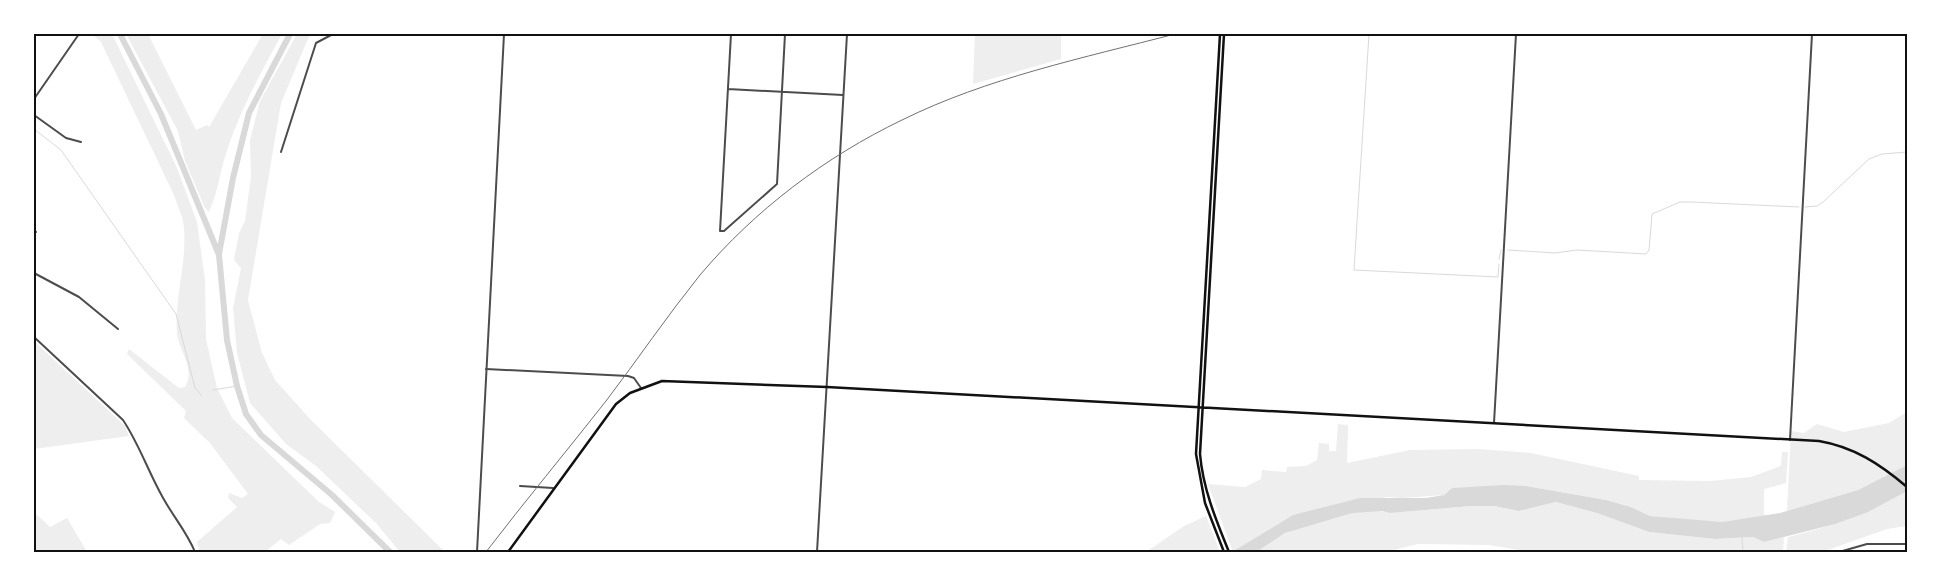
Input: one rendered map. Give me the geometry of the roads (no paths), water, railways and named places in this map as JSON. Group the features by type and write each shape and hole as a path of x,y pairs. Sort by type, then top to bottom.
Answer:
{"main road":[{"path":"1220,34 1201,408 1201,468 1218,524 1229,552"},
{"path":"1224,34 1197,469 1214,527 1224,552"},
{"path":"508,552 616,404 641,388 662,381 684,380 827,387 1818,441 1852,450 1882,466 1907,487"}],"street":[{"path":"34,99 79,34"},
{"path":"281,152 316,43 333,34"},
{"path":"477,552 504,34"},
{"path":"731,34 720,231 724,231 777,184 785,34"},
{"path":"817,552 847,34"},
{"path":"1494,424 1516,34"},
{"path":"1790,440 1812,34"},
{"path":"728,89 843,95"},
{"path":"34,116 66,138 81,142"},
{"path":"34,273 78,297 118,329"},
{"path":"34,337 123,420 133,434 162,497 190,542 194,552"},
{"path":"486,369 628,376 634,378 641,388"},
{"path":"520,486 553,488"},
{"path":"1839,552 1866,544 1907,544"}],"waterway":[{"path":"120,34 161,114 219,255 227,340 237,386 246,414 261,435 332,495 390,552"},
{"path":"219,254 233,178 249,113 290,34"},
{"path":"1369,34 1354,270 1498,277 1499,264"},
{"path":"34,129 61,150 176,314 195,388 202,396"},
{"path":"1805,207 1817,206 1823,202 1869,159 1882,154 1907,152"},
{"path":"1508,250 1555,253 1577,250 1646,254 1649,250 1652,214 1680,202 1799,207"},
{"path":"1499,259 1501,250"},
{"path":"213,390 237,386"},
{"path":"1742,538 1743,552"}],"railway":[{"path":"486,552 606,401 700,275 744,229 793,187 819,168 873,135 934,105 1036,70 1175,34"}]}
